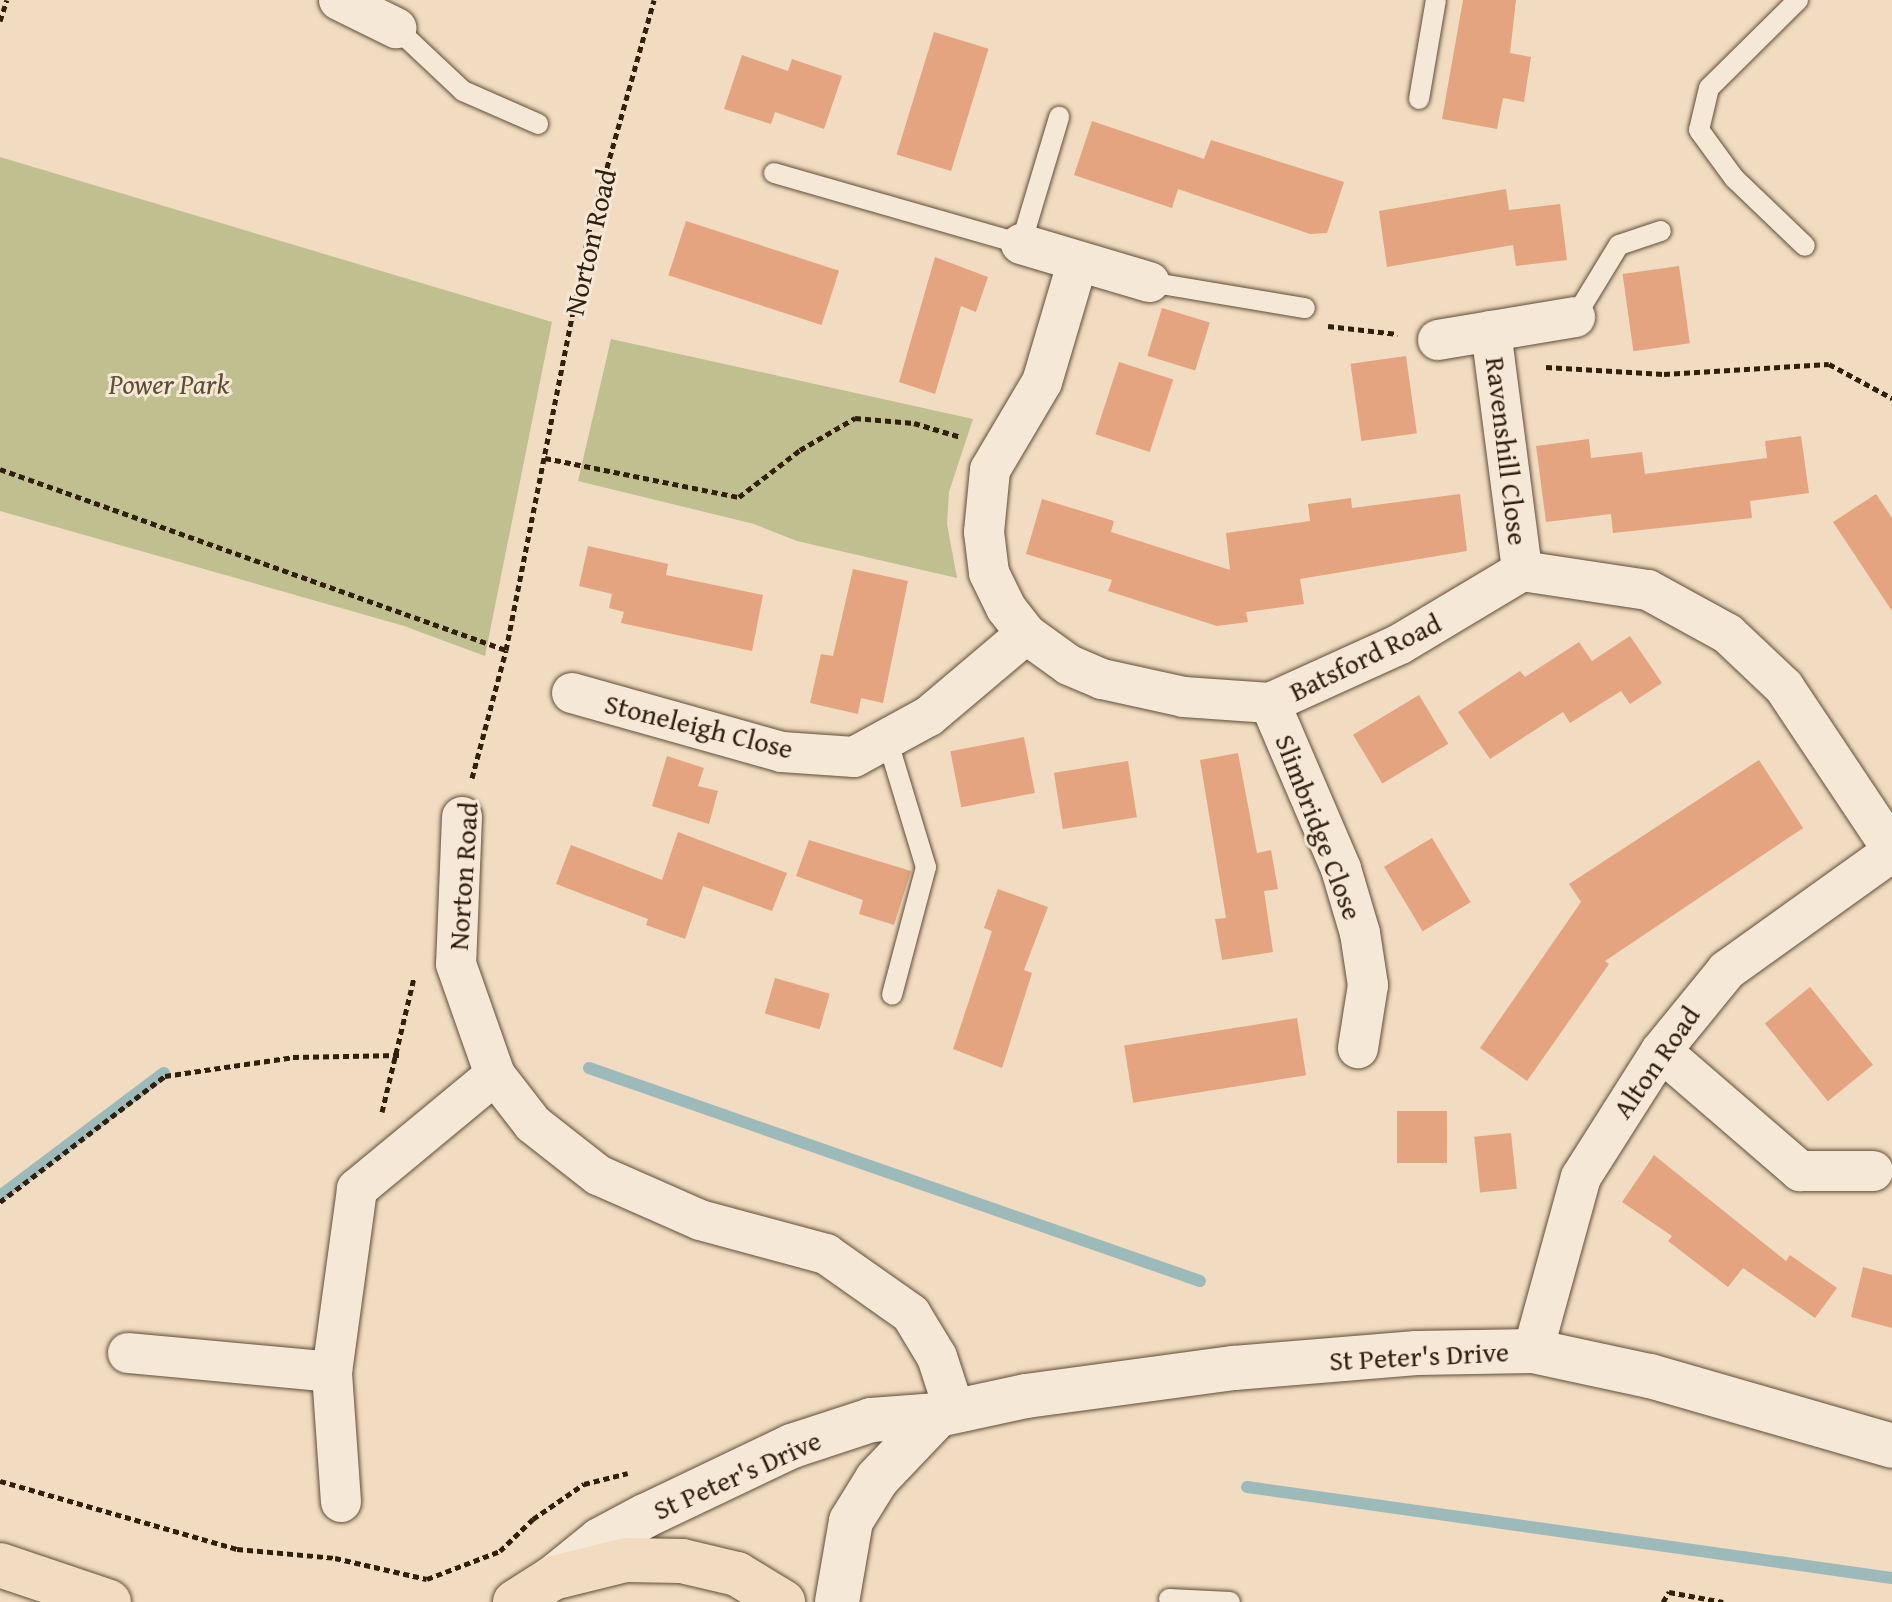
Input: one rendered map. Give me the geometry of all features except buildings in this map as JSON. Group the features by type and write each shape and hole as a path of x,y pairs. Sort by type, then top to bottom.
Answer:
{"highway":[{"path":"515,1602 553,1578 626,1560 682,1561 737,1574 783,1602"},
{"path":"0,1565 109,1602"}],"street":[{"path":"339,0 396,28"},
{"path":"1021,244 1077,264 1149,282"},
{"name":"Batsford Road","path":"1077,264 1042,382 1000,448 986,502 989,573 1026,634 1069,665 1102,679 1184,697 1270,703 1400,644 1522,571"},
{"name":"Ravenshill Close","path":"1438,340 1493,345 1575,317"},
{"name":"Ravenshill Close","path":"1493,345 1522,571"},
{"path":"1522,571 1648,590 1728,634 1784,687 1892,851"},
{"name":"Stoneleigh Close","path":"572,693 782,752 854,757 929,716 1026,634"},
{"name":"Slimbridge Close","path":"1270,703 1341,869 1360,933 1368,985 1358,1048"},
{"name":"Norton Road","path":"462,817 456,964 495,1075 533,1124 598,1175 700,1220 826,1254 911,1314 937,1357 946,1412"},
{"name":"Alton Road","path":"1533,1351 1581,1177 1661,1051 1703,996 1739,960 1892,851"},
{"path":"1661,1051 1800,1171 1873,1171"},
{"path":"341,1502 332,1372 357,1189 495,1075"},
{"name":"St Peter's Drive","path":"553,1578 600,1540 792,1446 871,1420 946,1412 1234,1368 1416,1353 1533,1351 1650,1376 1892,1446"},
{"path":"128,1353 332,1372"},
{"path":"837,1602 851,1521 877,1479 946,1412"}],"lane":[{"path":"1419,99 1436,0"},
{"path":"1798,0 1709,88 1699,130 1734,178 1805,246"},
{"path":"396,28 463,91 538,124"},
{"path":"774,173 1021,244 1059,117"},
{"path":"1575,317 1619,245 1661,231"},
{"path":"1149,282 1305,308"},
{"path":"887,739 926,867 892,995"},
{"path":"1169,1599 1230,1602"}],"path":[{"path":"0,21 7,0"},
{"name":"Norton Road","path":"462,817 506,650 588,235 654,0"},
{"path":"1493,345 1664,374 1829,364 1892,398"},
{"path":"545,458 739,497 800,450 855,418 914,423 1000,448"},
{"path":"0,469 506,650"},
{"path":"381,1115 400,1055 417,966"},
{"path":"0,1202 165,1076 293,1057 400,1055"},
{"path":"0,1481 237,1549 335,1558 427,1579 500,1551 533,1519 584,1484 641,1469"},
{"path":"1663,1602 1669,1592 1723,1602"}],"green space":[{"name":"Power Park","path":"0,157 552,322 485,656 404,626 0,511"},
{"path":"611,339 973,419 949,492 947,524 957,578 797,541 754,524 578,481"}],"waterway":[{"path":"589,1068 1200,1281"},
{"path":"0,1196 164,1073"},
{"path":"1247,1487 1892,1578"}]}
